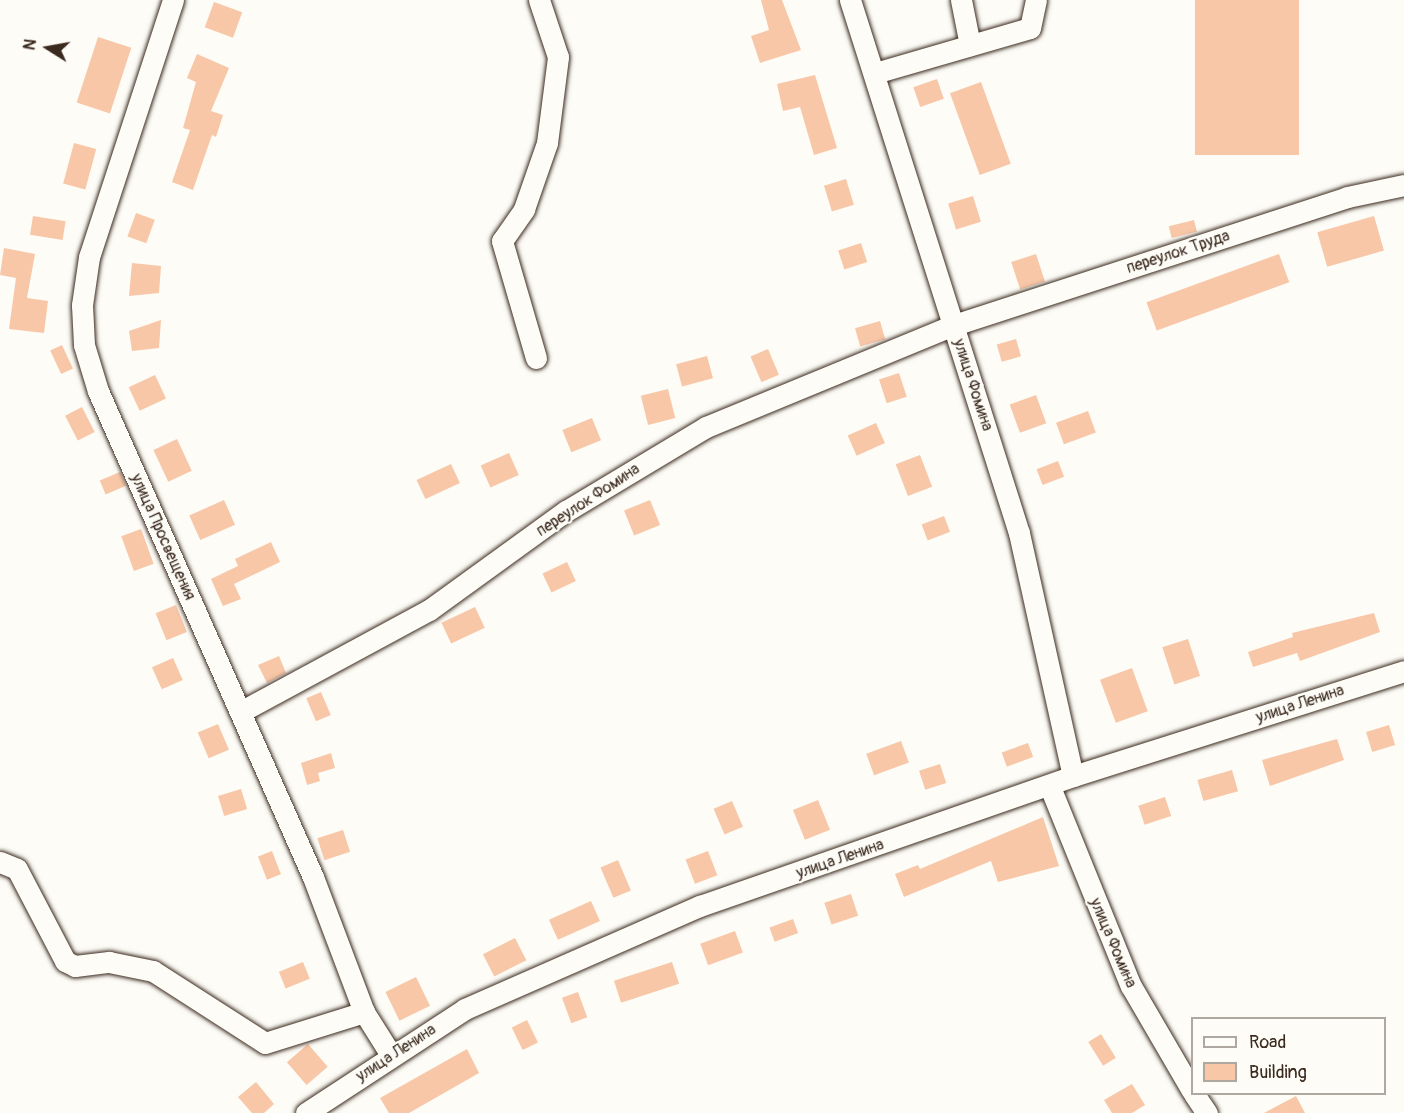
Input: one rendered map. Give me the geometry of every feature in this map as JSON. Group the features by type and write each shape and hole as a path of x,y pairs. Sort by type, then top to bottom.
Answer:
{"street":[{"name":"улица Просвещения","path":"172,0 89,257 82,305 84,345 98,391 242,711 364,1012 391,1055"},
{"path":"536,358 502,241 524,209 547,143 558,57 539,0"},
{"name":"улица Фомина","path":"850,0 1019,533 1073,776"},
{"path":"960,0 970,45"},
{"path":"875,73 1030,28 1036,0"},
{"name":"переулок Труда","path":"954,325 1347,197 1404,185"},
{"name":"переулок Фомина","path":"242,711 429,610 566,511 706,427 954,325"},
{"name":"улица Ленина","path":"306,1113 391,1055 465,1009 700,906 1050,787 1073,776 1404,671"},
{"name":"улица Фомина","path":"1050,787 1131,986 1191,1089"},
{"path":"0,862 17,869 65,961 75,966 109,962 153,971 265,1043 364,1012"},
{"name":"улица Фомина","path":"1195,1095 1207,1113"}],"building":[{"path":"761,0 782,0 801,50 760,63 751,36 769,30"},
{"path":"1195,0 1299,0 1299,155 1195,155"},
{"path":"214,2 242,12 233,38 205,27"},
{"path":"98,37 131,48 110,113 77,103"},
{"path":"197,54 229,68 211,111 223,115 216,137 212,135 193,190 172,182 190,130 183,128 196,82 187,78"},
{"path":"815,75 837,148 814,155 800,107 783,111 777,84"},
{"path":"937,79 944,99 920,107 913,87"},
{"path":"981,82 1011,164 980,175 950,93"},
{"path":"74,143 96,149 85,190 63,184"},
{"path":"846,179 854,205 832,212 824,186"},
{"path":"973,196 981,222 956,229 948,204"},
{"path":"136,213 155,220 146,243 127,236"},
{"path":"33,216 66,221 63,240 30,235"},
{"path":"1374,216 1384,251 1327,267 1317,232"},
{"path":"1194,220 1197,232 1172,238 1169,226"},
{"path":"861,243 867,262 844,269 838,250"},
{"path":"4,248 35,254 27,298 48,301 44,333 9,329 16,278 0,275"},
{"path":"1036,254 1045,282 1020,290 1011,262"},
{"path":"1279,254 1289,282 1157,330 1147,302"},
{"path":"132,263 161,266 159,293 129,296"},
{"path":"161,320 159,348 132,351 129,331"},
{"path":"880,321 885,339 860,346 855,328"},
{"path":"1016,339 1021,356 1002,362 997,345"},
{"path":"62,345 73,369 61,374 50,350"},
{"path":"768,349 779,375 761,382 751,356"},
{"path":"707,356 713,378 682,386 676,364"},
{"path":"899,373 907,397 887,403 879,379"},
{"path":"155,375 166,399 140,411 129,387"},
{"path":"668,389 675,418 648,425 641,396"},
{"path":"1036,395 1046,423 1020,433 1010,405"},
{"path":"82,407 95,432 78,441 65,416"},
{"path":"1088,411 1096,433 1064,444 1056,423"},
{"path":"592,418 601,440 571,452 562,430"},
{"path":"876,423 885,443 857,456 848,436"},
{"path":"177,439 192,471 168,482 153,450"},
{"path":"509,453 519,475 490,488 481,466"},
{"path":"920,455 932,487 908,496 896,464"},
{"path":"1058,461 1064,477 1043,485 1037,469"},
{"path":"451,464 460,483 425,499 417,480"},
{"path":"120,472 126,486 106,494 100,481"},
{"path":"224,500 235,525 200,540 189,515"},
{"path":"650,500 660,525 634,536 624,510"},
{"path":"944,516 950,532 928,540 922,525"},
{"path":"141,529 154,564 134,571 121,536"},
{"path":"271,542 280,562 234,584 241,599 223,606 211,579 238,566 235,559"},
{"path":"567,562 576,581 551,592 543,573"},
{"path":"176,605 187,632 166,640 156,613"},
{"path":"475,607 485,628 451,643 441,623"},
{"path":"1374,613 1380,632 1300,661 1297,653 1253,667 1248,652 1293,637 1292,633"},
{"path":"1188,639 1200,676 1174,684 1162,647"},
{"path":"279,656 286,673 267,683 258,665"},
{"path":"173,658 183,680 162,689 152,667"},
{"path":"1132,668 1148,711 1116,723 1100,680"},
{"path":"321,692 331,715 316,721 306,698"},
{"path":"218,724 229,750 209,758 198,733"},
{"path":"1389,725 1395,745 1372,752 1366,732"},
{"path":"1337,739 1344,760 1270,786 1262,760"},
{"path":"901,741 909,763 874,775 866,754"},
{"path":"1028,743 1033,757 1007,767 1002,753"},
{"path":"331,753 335,768 318,773 320,781 307,785 301,763"},
{"path":"940,764 946,783 925,790 919,771"},
{"path":"1232,770 1238,791 1203,801 1197,780"},
{"path":"241,789 247,809 224,816 218,796"},
{"path":"1165,797 1171,816 1145,825 1138,806"},
{"path":"818,800 830,830 805,840 793,810"},
{"path":"732,801 743,827 725,835 714,809"},
{"path":"1043,817 1059,866 998,882 991,861 904,897 895,874 918,865 920,869"},
{"path":"343,830 350,852 324,860 317,838"},
{"path":"272,851 281,874 267,880 258,856"},
{"path":"708,851 717,875 695,884 686,860"},
{"path":"618,860 631,890 613,898 601,867"},
{"path":"851,894 858,916 831,925 824,903"},
{"path":"591,901 600,921 558,940 549,920"},
{"path":"793,919 798,933 775,942 770,928"},
{"path":"735,931 743,953 708,965 700,944"},
{"path":"515,938 526,960 494,977 483,954"},
{"path":"303,962 310,979 286,988 279,972"},
{"path":"672,962 679,984 621,1003 614,981"},
{"path":"416,977 430,1006 399,1021 385,992"},
{"path":"578,992 587,1017 571,1023 562,998"},
{"path":"527,1020 538,1042 523,1050 512,1027"},
{"path":"1101,1034 1116,1058 1103,1066 1088,1042"},
{"path":"308,1044 328,1067 307,1085 287,1062"},
{"path":"467,1049 479,1073 409,1113 389,1113 380,1098"},
{"path":"256,1082 274,1104 264,1113 252,1113 238,1097"},
{"path":"1132,1084 1145,1105 1132,1113 1112,1113 1104,1100"},
{"path":"1296,1096 1305,1113 1264,1113"}]}
